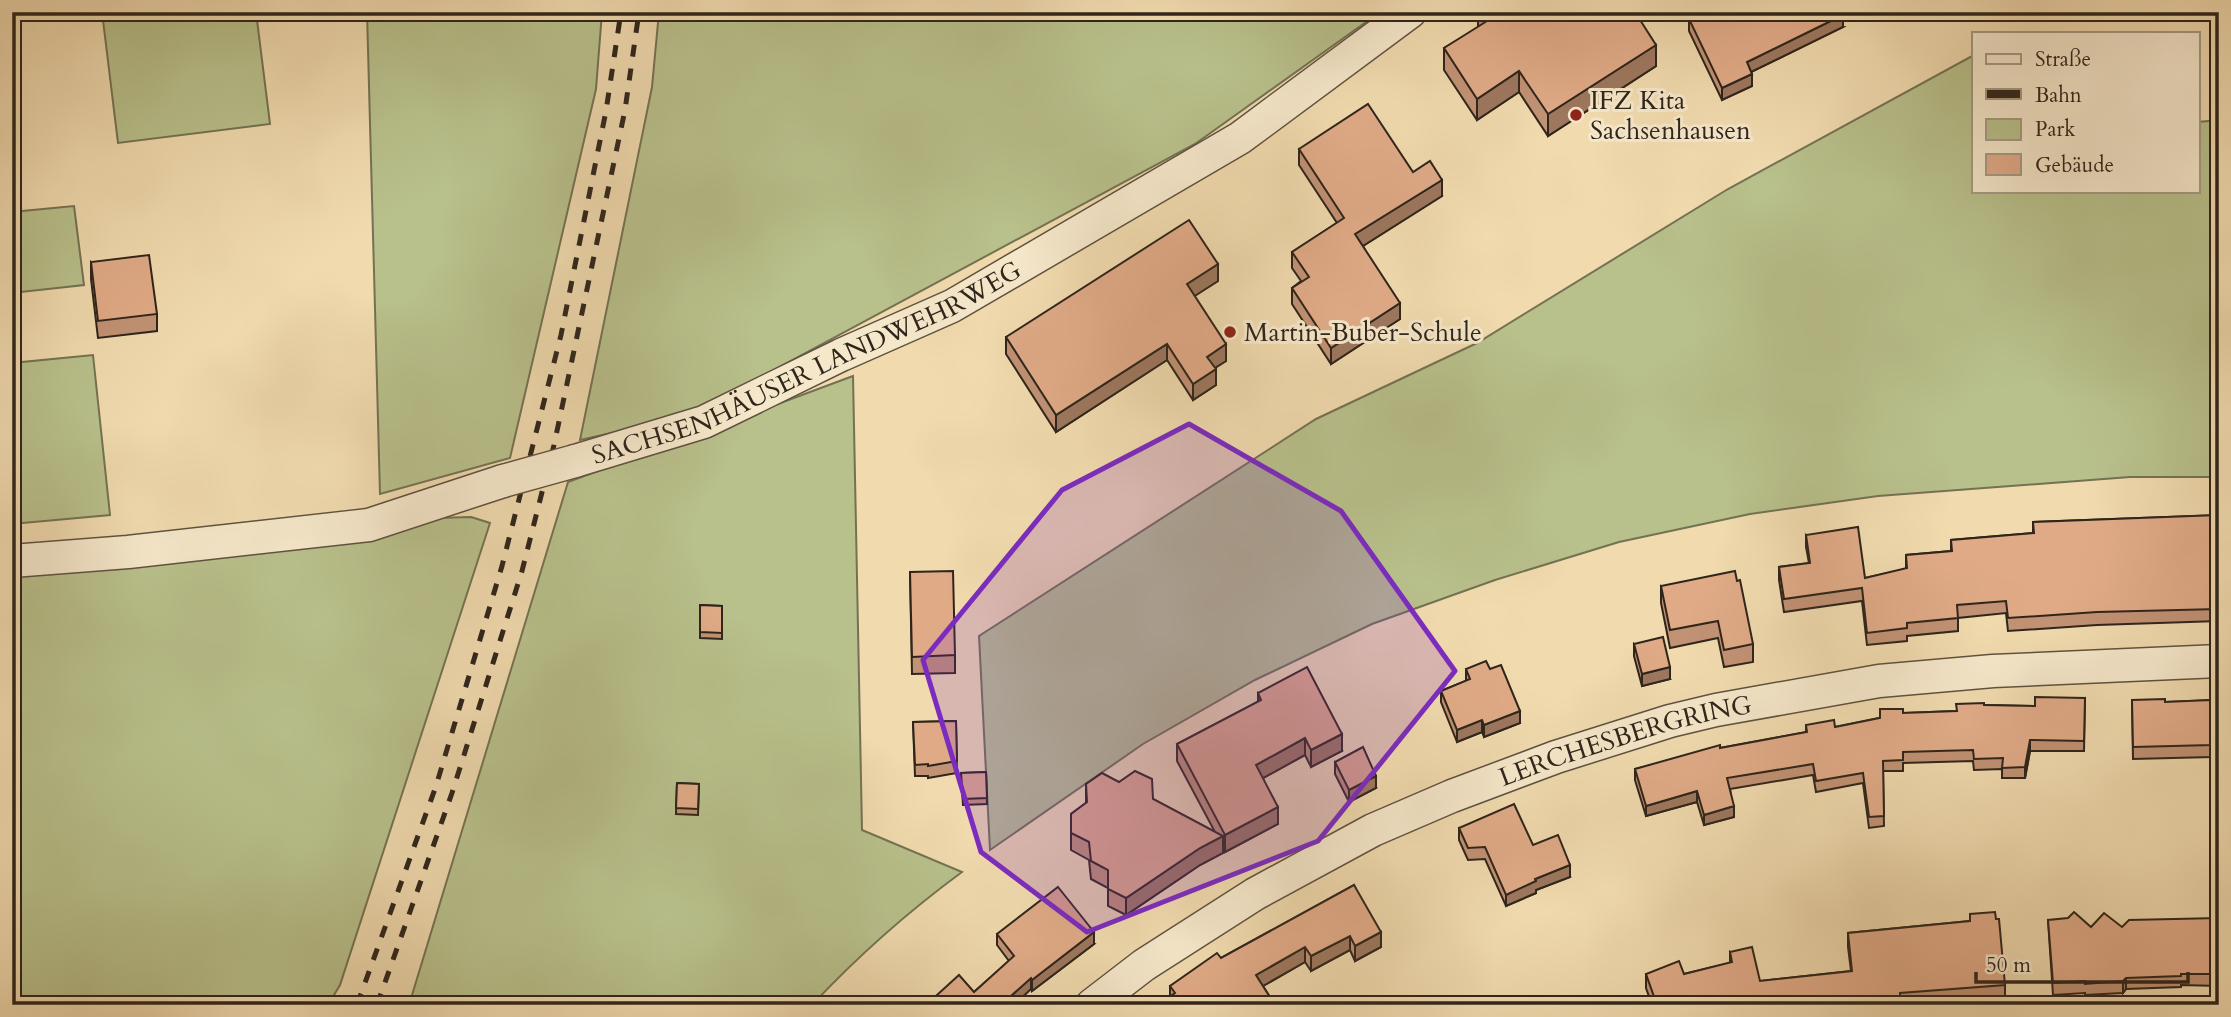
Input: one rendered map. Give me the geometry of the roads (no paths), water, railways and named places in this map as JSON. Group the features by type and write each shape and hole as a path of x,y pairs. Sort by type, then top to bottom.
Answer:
{"street":[{"name":"SACHSENHÄUSER LANDWEHRWEG","path":"12,561 128,552 369,525 503,481 704,422 841,355 952,306 1240,138 1410,12"},
{"name":"LERCHESBERGRING","path":"1092,1005 1144,965 1255,894 1373,830 1452,796 1556,757 1670,721 1716,710 1880,681 2007,671 2219,661"}],"railway":[{"path":"357,1005 436,786 502,566 561,335 606,111 621,12"},
{"path":"377,1005 452,793 522,571 554,445 625,110 639,12"}],"place":[{"name":"IFZ Kita Sachsenhausen","path":"1576,115"},
{"name":"Martin-Buber-Schule","path":"1230,332"}]}
